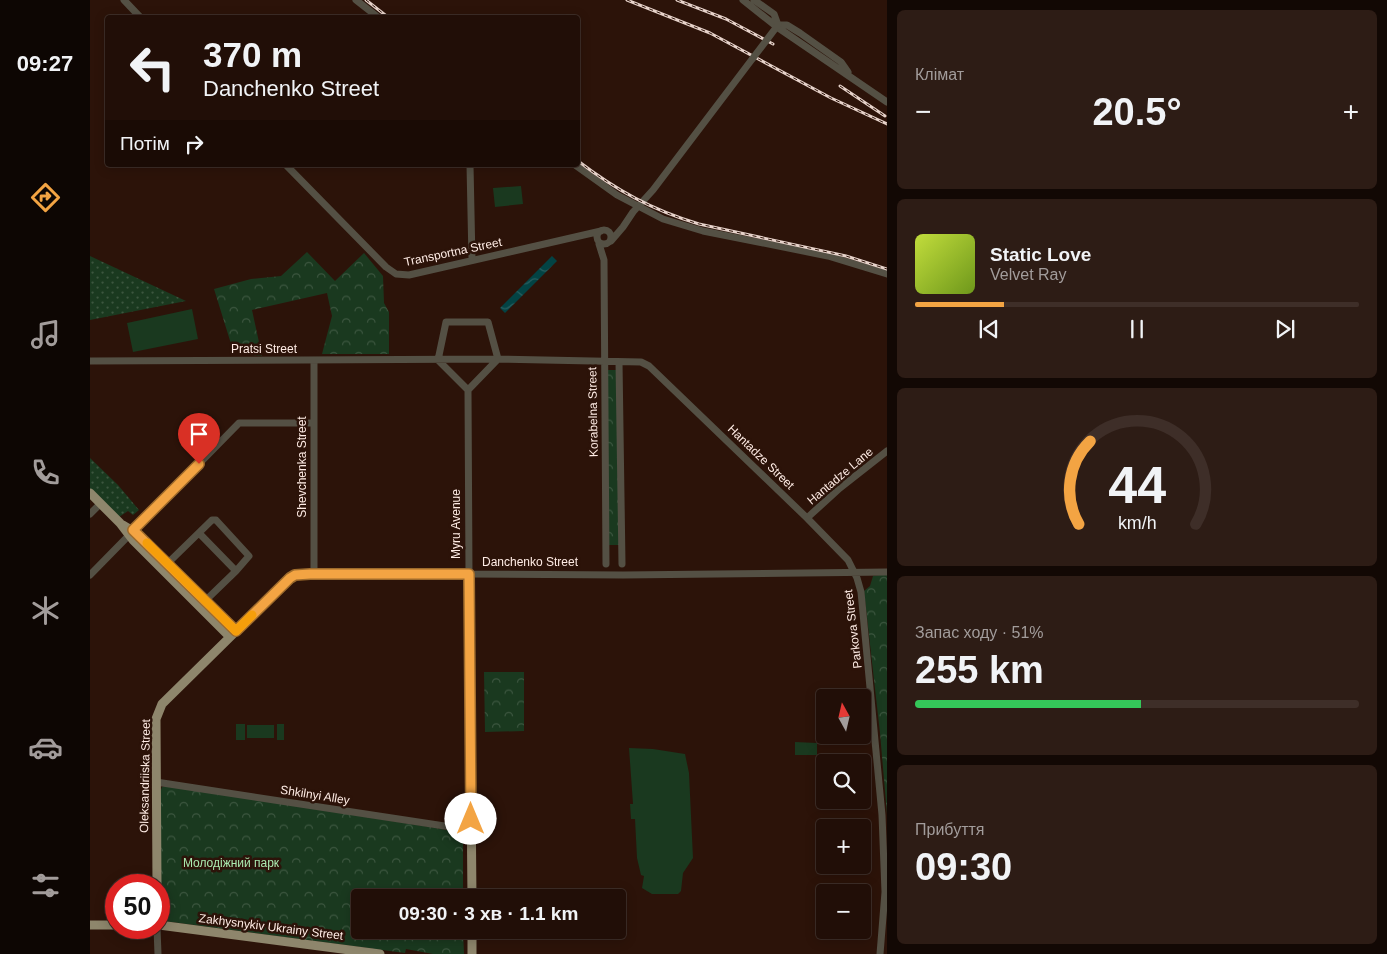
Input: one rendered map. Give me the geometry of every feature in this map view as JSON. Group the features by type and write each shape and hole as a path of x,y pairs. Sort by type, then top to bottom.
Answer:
{"main road":[{"path":"90,493 233,634"},
{"path":"131,533 168,563 205,601 233,634"},
{"name":"Danchenko Street","path":"233,634 290,578 302,574 469,574"},
{"name":"Myru Avenue","path":"469,574 472,889"},
{"name":"Oleksandriiska Street","path":"157,874 155,729 159,711 162,704 233,634"},
{"path":"90,925 105,925"},
{"name":"Zakhysnykiv Ukrainy Street","path":"170,928 380,954"},
{"path":"472,939 472,954"}],"street":[{"path":"124,0 139,15"},
{"path":"356,0 375,15"},
{"path":"743,0 778,27 887,102"},
{"path":"754,0 774,14 778,25"},
{"path":"778,25 788,25 800,32 841,62 852,78"},
{"path":"598,242 604,245 610,242 625,224 778,25"},
{"name":"Transportna Street","path":"288,167 391,271 402,275 618,228 625,224"},
{"path":"470,167 472,260"},
{"path":"578,167 605,188 663,219 681,225 828,256 887,274"},
{"path":"602,230 610,233 610,242 604,260 596,236 602,230"},
{"name":"Transportna Street","path":"578,236 598,242"},
{"name":"Korabelna Street","path":"604,260 606,564"},
{"path":"498,359 488,322 446,322 438,360 468,390 498,359 619,362 622,564"},
{"name":"Pratsi Street","path":"90,361 498,359"},
{"name":"Shevchenka Street","path":"314,360 314,574"},
{"name":"Hantadze Street","path":"619,362 645,363 807,518 848,560 855,572"},
{"name":"Myru Avenue","path":"468,390 469,574"},
{"path":"90,575 239,424 313,423"},
{"name":"Hantadze Lane","path":"807,518 840,488 887,451"},
{"path":"90,514 100,504"},
{"path":"168,563 214,520 249,556 205,601"},
{"path":"199,533 236,571"},
{"name":"Parkova Street","path":"855,572 861,592 882,815 885,892 880,954"},
{"name":"Danchenko Street","path":"469,574 622,575 887,572"},
{"name":"Shkilnyi Alley","path":"156,782 471,830"},
{"path":"158,939 158,954"}],"green space":[{"path":"521,186 523,204 495,207 493,188"},
{"path":"307,252 335,281 364,253 383,276 384,303 389,312 389,354 322,354 332,316 327,293 252,310 262,356 240,354 232,347 214,289 251,279 281,276"},
{"path":"90,256 186,301 90,320"},
{"path":"192,309 198,339 133,352 127,323"},
{"path":"606,370 618,370 620,545 607,545"},
{"path":"90,458 118,485 139,510 133,515 128,511 119,517 90,489"},
{"path":"887,574 887,814 864,591 870,586 873,576"},
{"path":"484,672 524,672 524,731 485,732"},
{"path":"236,724 245,724 245,740 236,740"},
{"path":"277,724 284,724 284,740 277,740"},
{"path":"247,725 274,725 274,738 247,738"},
{"path":"795,742 817,744 816,755 795,755"},
{"path":"629,748 653,749 685,754 689,773 693,858 683,873 681,891 678,894 652,894 642,888 644,876 641,875 637,858 635,819 631,819 630,804 633,804"},
{"name":"Молодіжний парк","path":"167,786 463,833 463,889 351,889 351,939 463,939 464,954 433,954 406,949 405,953 170,922 170,874 161,874 160,792 162,787"}],"water":[{"path":"552,256 557,261 505,313 500,308"}],"railway":[{"path":"366,0 385,15"},
{"path":"627,0 710,33 831,98 887,124"},
{"path":"677,0 726,19 773,44"},
{"path":"840,86 885,116"},
{"path":"580,162 606,181 650,206 699,224 846,256 887,269"}],"slow traffic":[{"path":"147,543 236,631 252,615"}],"route":[{"path":"199,464 133,530 236,631 295,575 469,574 471,819"}]}
